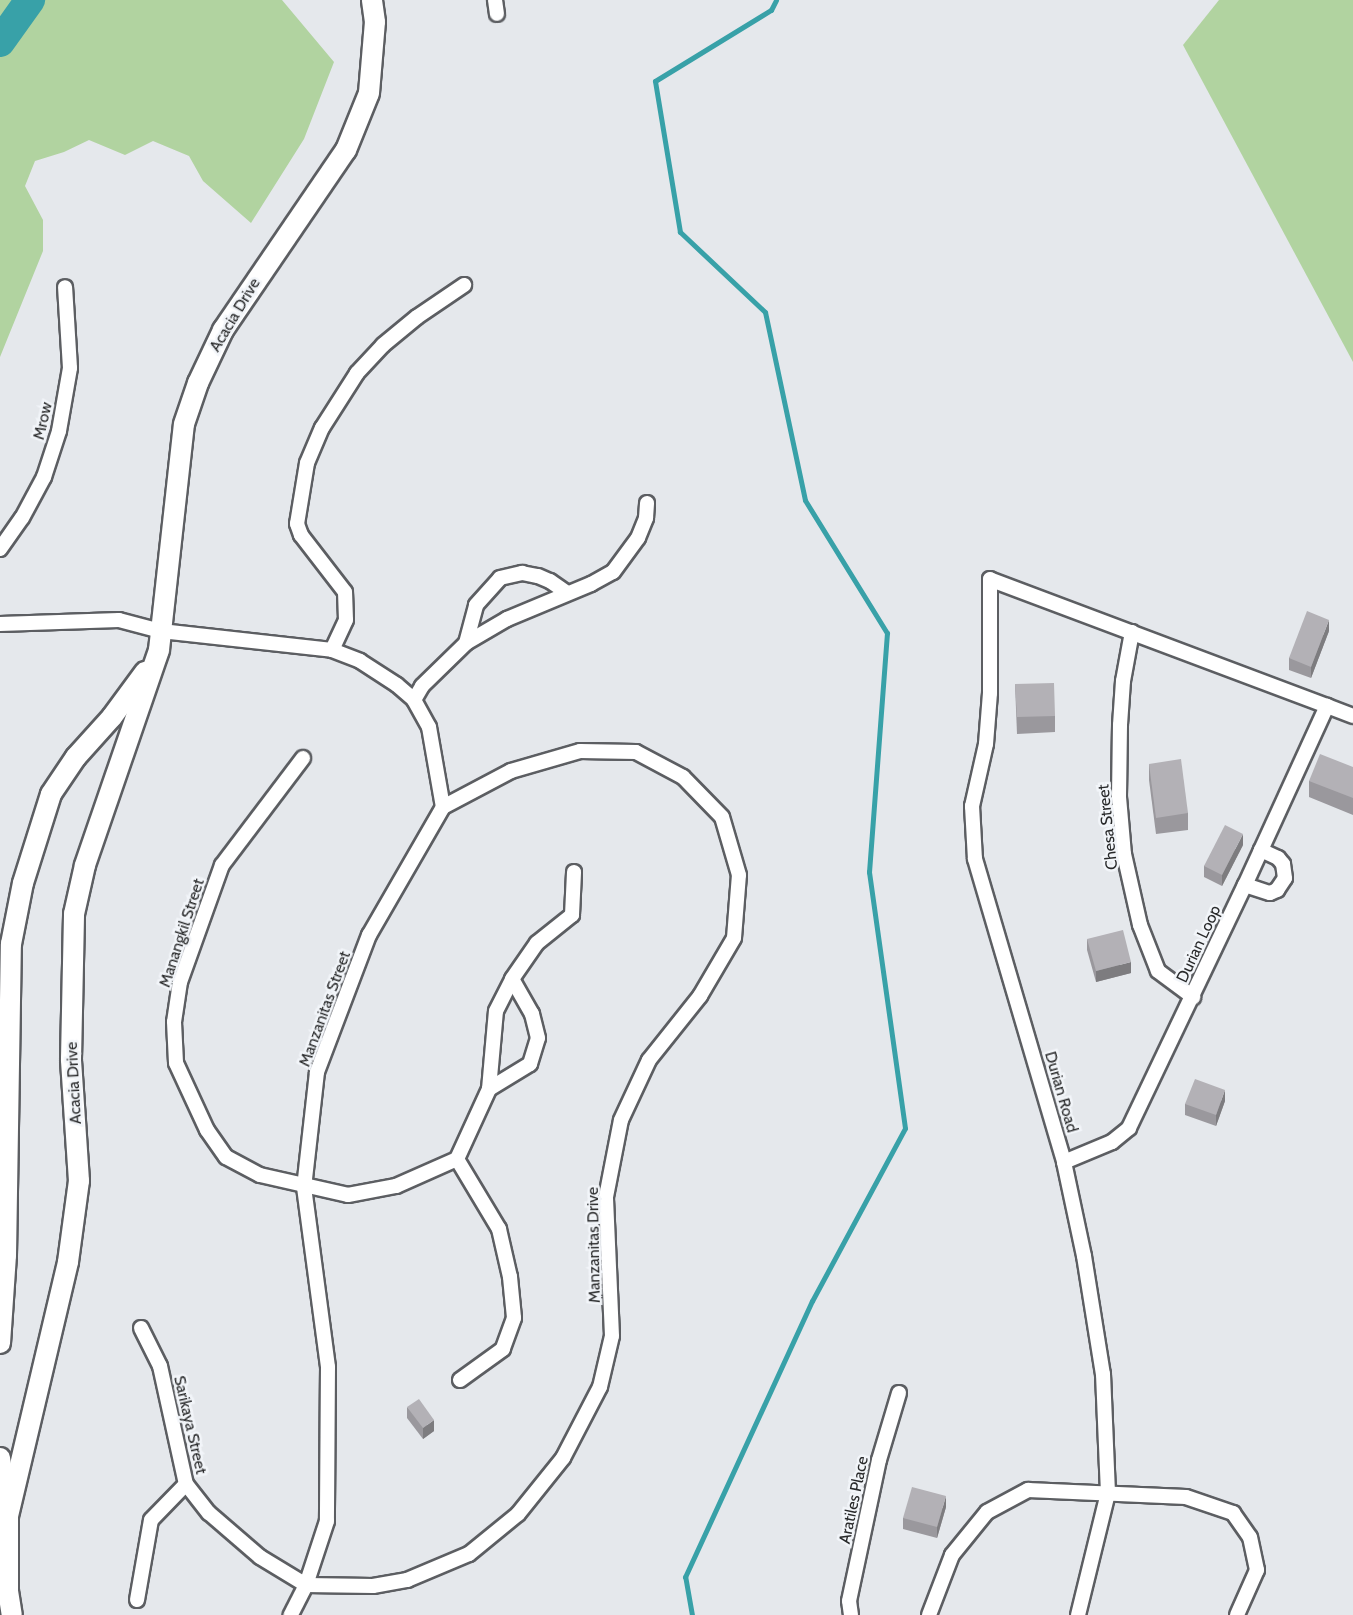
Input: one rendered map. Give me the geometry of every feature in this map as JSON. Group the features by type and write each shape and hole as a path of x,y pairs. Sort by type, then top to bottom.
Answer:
{"street":[{"name":"Acacia Drive","path":"8,1516 68,1262 79,1181 71,1059 74,914 85,865 158,656 184,424 194,393 223,330 346,150 369,93 375,22 372,0"},
{"path":"495,0 497,14"},
{"path":"332,650 346,621 345,592 297,524 307,463 322,428 357,374 383,345 417,317 464,285"},
{"name":"Mrow","path":"0,549 22,518 45,477 59,431 70,368 65,287"},
{"path":"414,700 422,686 466,643 507,619 613,572 638,538 646,518 646,502"},
{"path":"466,643 476,605 500,578 522,573 538,576 550,580 567,593"},
{"name":"Durian Road","path":"1078,1615 1108,1493 1103,1374 1084,1256 1064,1162 975,858 972,806 986,744 990,693 990,579 1132,632"},
{"path":"0,624 119,620 161,631 332,650 360,661 414,700 429,727 443,807"},
{"path":"1132,632 1353,716"},
{"name":"Chesa Street","path":"1132,632 1123,681 1120,725 1119,796 1124,854 1140,925 1158,971 1193,997"},
{"path":"0,1343 6,1255 11,944 23,883 51,794 76,757 112,717 158,656"},
{"name":"Durian Loop","path":"1064,1162 1112,1142 1129,1128 1193,997 1327,706"},
{"name":"Manzanitas Drive","path":"306,1585 373,1586 407,1580 469,1554 518,1514 563,1458 600,1387 612,1335 606,1197 621,1120 649,1060 700,996 734,938 739,875 722,817 683,777 636,752 580,751 511,771 443,807"},
{"name":"Manangkil Street","path":"303,758 222,865 180,981 174,1022 176,1063 207,1130 226,1157 260,1175 304,1187 348,1195 396,1186 457,1159"},
{"name":"Manzanitas Street","path":"291,1615 306,1585 327,1521 328,1367 304,1187 317,1072 369,935 443,807"},
{"path":"1245,885 1270,893 1282,885 1286,878 1283,864 1278,858 1261,850"},
{"path":"460,1380 503,1350 514,1318 510,1277 499,1229 457,1159 489,1089 496,1011 512,979 537,943 572,915 574,872"},
{"path":"489,1089 530,1064 538,1038 532,1014 512,979"},
{"name":"Sarikaya Street","path":"141,1328 160,1366 186,1484 209,1513 260,1557 306,1585"},
{"name":"Aratiles Place","path":"850,1615 849,1601 879,1460 899,1393"},
{"name":"Acacia Drive","path":"0,1458 8,1516 8,1591 12,1615"},
{"path":"137,1600 151,1520 186,1484"},
{"path":"929,1615 952,1555 987,1512 1028,1490 1186,1497 1233,1513 1250,1537 1257,1570 1237,1615"}],"green space":[{"path":"0,0 282,0 334,62 304,139 251,223 203,181 189,156 153,141 125,155 89,140 64,152 35,161 25,186 43,220 43,251 0,357"},
{"path":"1219,0 1353,0 1353,362 1183,45"}],"building":[{"path":"1307,611 1329,620 1311,667 1289,658"},
{"path":"1054,683 1055,716 1017,717 1015,684"},
{"path":"1320,754 1353,767 1353,798 1309,781"},
{"path":"1181,759 1188,813 1156,818 1149,764"},
{"path":"1225,825 1243,834 1222,875 1204,866"},
{"path":"1123,930 1131,962 1096,971 1087,939"},
{"path":"1195,1079 1225,1090 1216,1115 1185,1104"},
{"path":"419,1399 434,1420 423,1428 407,1407"},
{"path":"912,1487 946,1496 937,1527 903,1518"}],"waterway":[{"path":"0,42 30,0"},
{"path":"692,1615 685,1577 812,1301 905,1128 869,872 887,633 805,500 765,312 680,232 655,81 771,10 776,0"}]}
